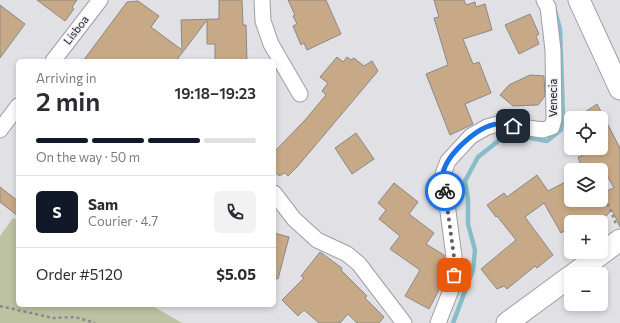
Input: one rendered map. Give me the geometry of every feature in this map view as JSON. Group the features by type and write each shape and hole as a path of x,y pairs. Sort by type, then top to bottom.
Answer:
{"main road":[{"path":"579,0 620,89"},
{"path":"582,267 619,234"},
{"path":"507,323 564,281"}],"street":[{"name":"Lisboa","path":"55,59 100,0"},
{"path":"262,0 263,21 271,44 300,94"},
{"name":"Venecia","path":"438,323 453,285 455,264 443,174 448,161 471,136 487,127 498,124 543,130 552,127 554,119 553,50 548,7 544,0"},
{"path":"0,130 16,109"},
{"path":"276,196 294,219 317,240 347,254 360,264 404,323"}],"path":[{"path":"608,205 619,234"},
{"path":"0,306 53,318 75,317 95,323"}],"green space":[{"path":"13,218 16,219 16,307 154,307 182,323 0,323 0,236"}],"building":[{"path":"37,0 77,0 72,7 74,9 65,21"},
{"path":"219,0 242,0 243,25 246,25 247,59 215,59 215,44 207,44 207,20 178,59 84,59 127,2 138,1 159,16 151,27 182,50 181,20 219,19"},
{"path":"288,0 326,0 341,34 307,50 304,43 301,45 293,26 297,24 293,16 295,15"},
{"path":"434,0 464,0 466,5 475,2 476,7 485,4 492,30 463,39 473,64 479,62 491,93 465,104 473,124 450,135 426,74 448,65 434,18 439,17"},
{"path":"0,5 25,24 0,58"},
{"path":"530,14 539,34 536,36 539,44 519,54 505,25"},
{"path":"337,57 343,62 347,57 351,60 354,58 364,66 372,61 378,71 297,167 288,176 285,173 279,176 276,173 276,150 305,120 326,95 322,91 328,83 320,77"},
{"path":"530,75 544,76 545,96 538,105 513,106 500,95 509,85"},
{"path":"597,104 601,111 586,111"},
{"path":"608,125 620,148 620,227 612,210 607,215 564,215 564,231 561,233 544,203 525,217 553,255 537,268 535,266 507,289 504,286 497,289 481,269 516,240 487,205 504,193 507,197 537,175 548,191 564,183 564,207 608,207 608,190 614,188 608,177 608,163 580,163 578,157 608,155"},
{"path":"356,133 374,159 352,174 335,148"},
{"path":"394,183 418,202 409,214 434,233 426,244 444,255 446,263 445,278 429,309 405,296 420,270 390,249 400,236 379,219 386,210 378,203"},
{"path":"0,187 16,199 16,214 0,202"},
{"path":"276,234 289,237 278,279 276,278"},
{"path":"320,252 342,268 341,270 367,296 365,298 384,317 379,323 357,323 348,314 340,323 319,323 304,310 298,316 282,300 304,278 301,276"}],"waterway":[{"path":"453,323 473,270 475,250 468,224 468,199 465,181 478,157 507,134 547,141 561,130 563,116 560,29 554,7"}],"way so far":[{"path":"445,191 453,242 455,264 454,275"}],"route":[{"path":"445,191 443,174 448,161 471,136 487,127 498,124 513,126"}]}
